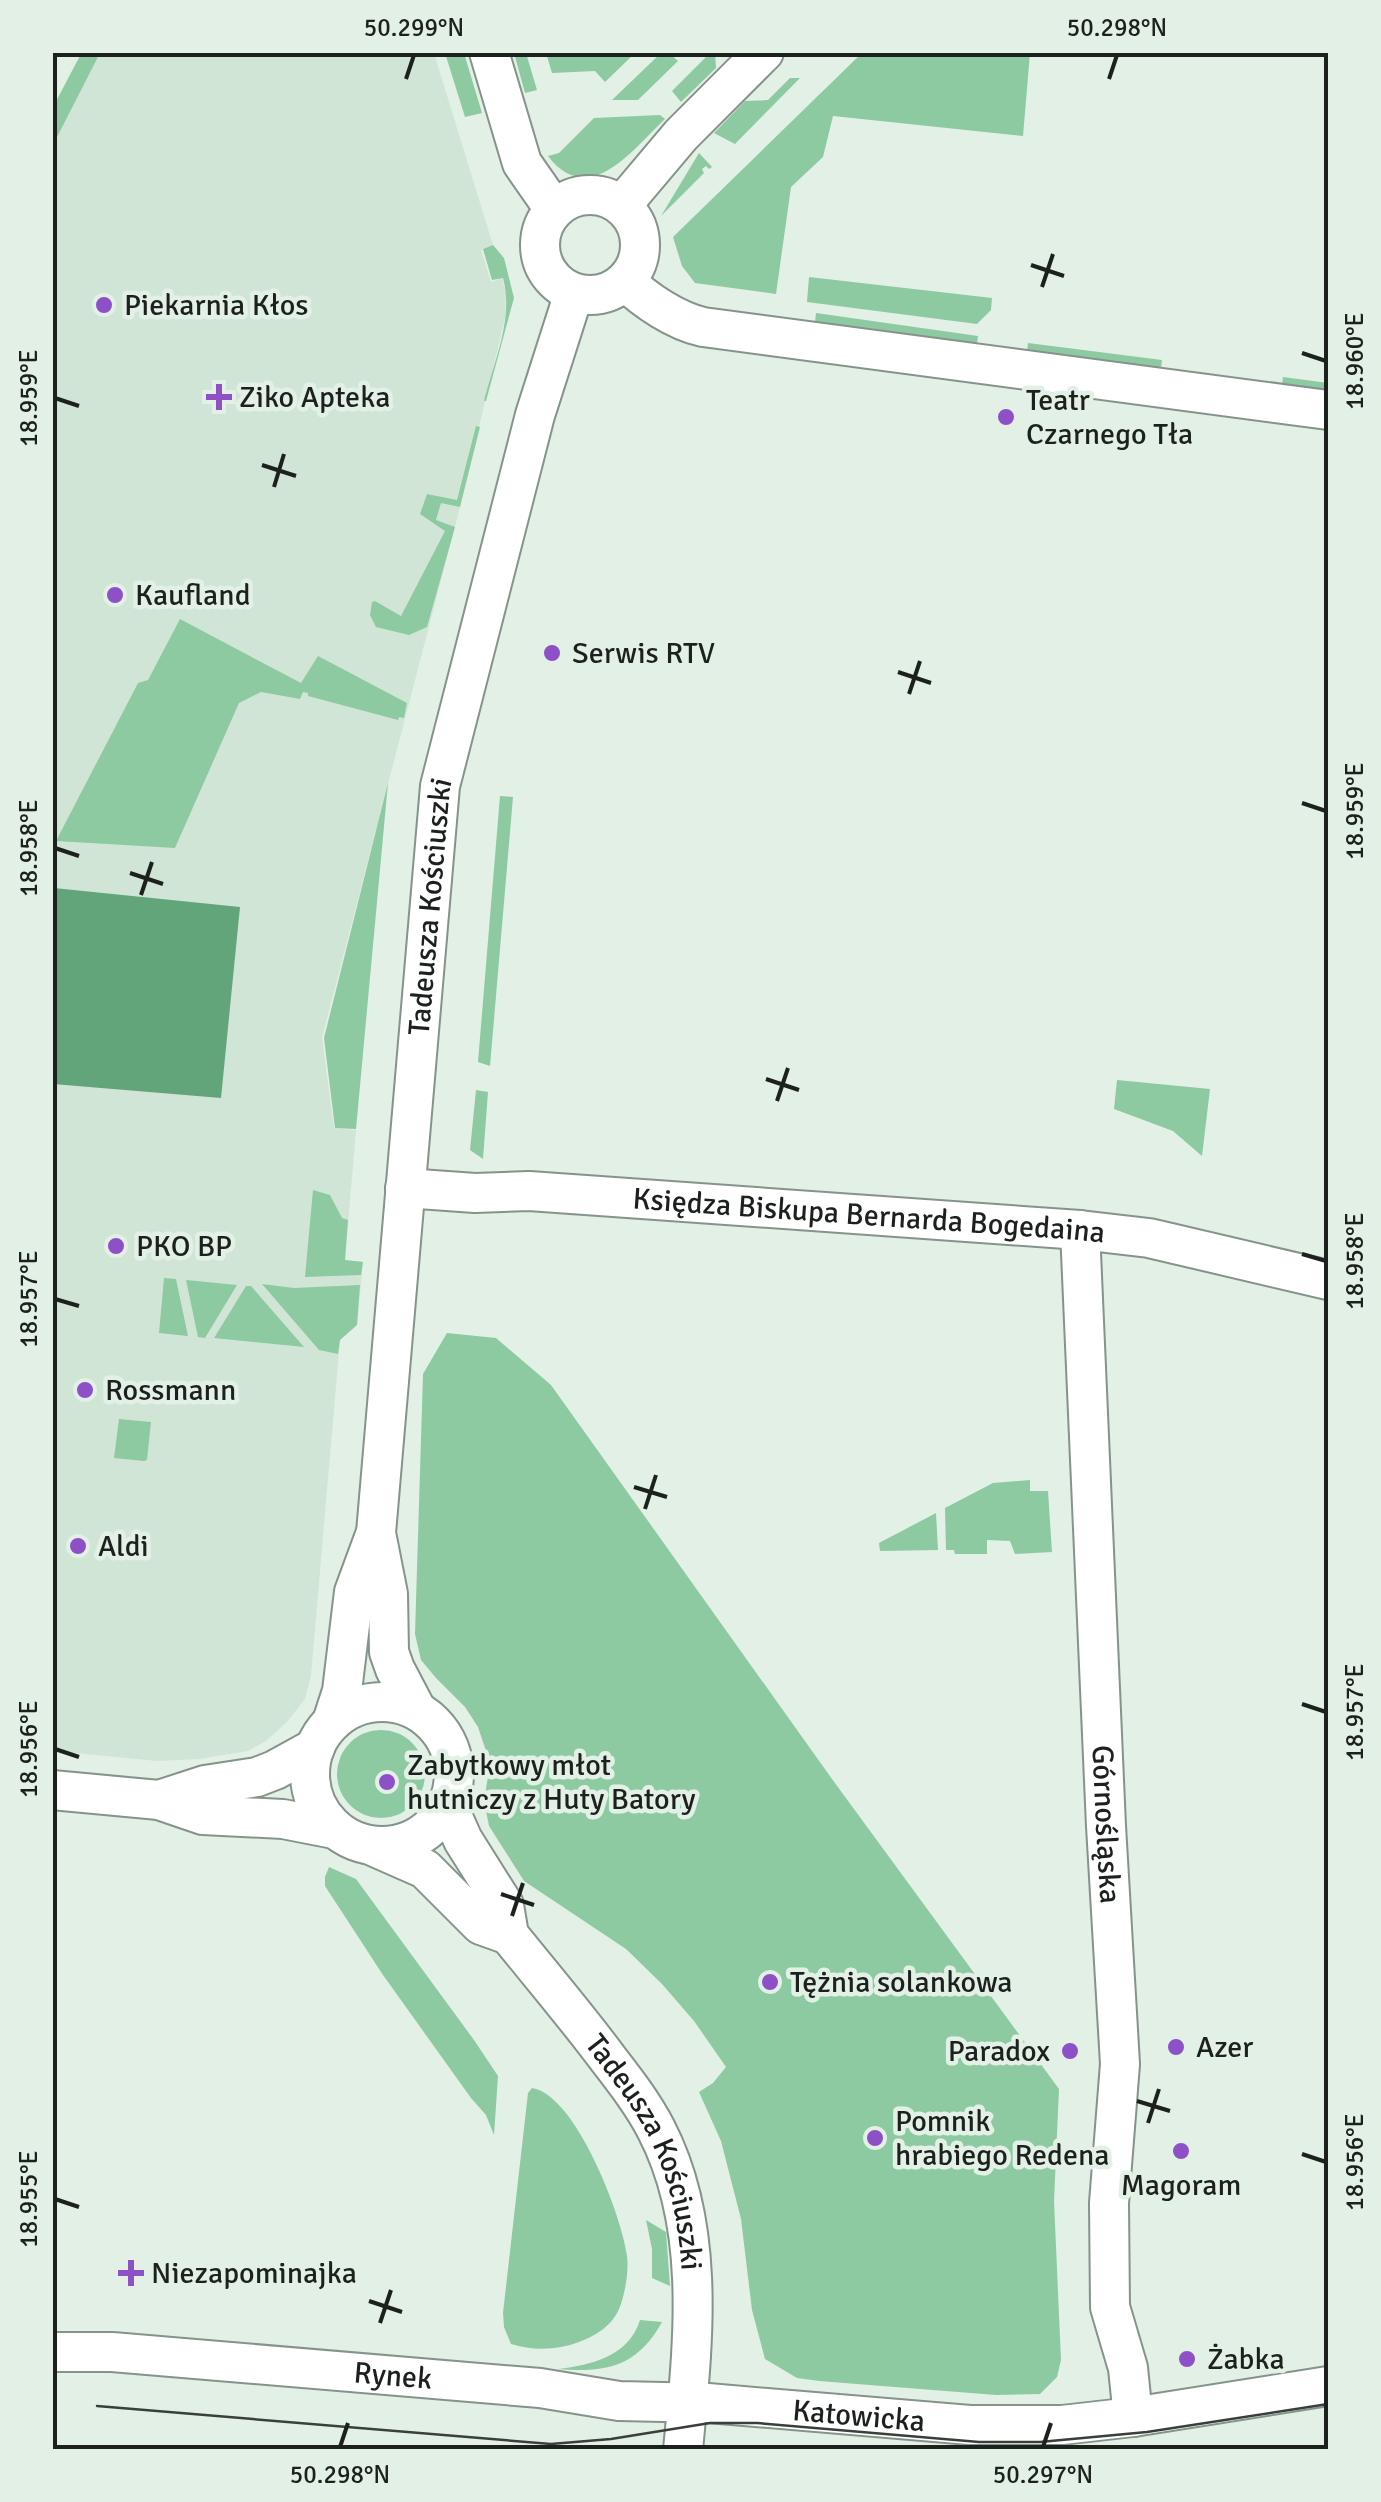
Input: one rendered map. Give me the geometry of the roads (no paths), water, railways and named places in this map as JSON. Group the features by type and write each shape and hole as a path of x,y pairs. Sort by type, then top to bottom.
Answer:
{"street":[{"path":"488,52 522,163 554,209"},
{"path":"622,205 681,136 764,52"},
{"path":"588,194 606,196 622,205 640,234 635,268 625,281 610,292 592,296 574,293 556,283 544,266 539,246 543,226 554,209 569,198 588,194"},
{"path":"625,281 678,318 703,327 1328,410"},
{"name":"Tadeusza Kościuszki","path":"323,1735 342,1690 354,1592 376,1533 440,786 535,415 574,293"},
{"name":"Księdza Biskupa Bernarda Bogedaina","path":"405,1188 475,1193 529,1191 1080,1230 1149,1238 1328,1280"},
{"name":"Górnośląska","path":"1080,1230 1120,2064 1109,2203 1110,2307 1128,2368 1133,2417"},
{"name":"Tadeusza Kościuszki","path":"376,1533 388,1594 390,1652 416,1710"},
{"path":"158,1800 275,1770 323,1735 346,1710 378,1702 416,1710 434,1724 450,1748 454,1766 448,1804 435,1822 411,1840 393,1846 374,1847 345,1838 321,1815 310,1783 310,1766 323,1735"},
{"path":"52,1790 158,1800 204,1815 300,1821 334,1829"},
{"name":"Tadeusza Kościuszki","path":"448,1804 462,1840 504,1905 509,1935 637,2096 668,2154 682,2197 691,2259 688,2403"},
{"name":"Tadeusza Kościuszki","path":"374,1847 425,1869 481,1925 509,1935"},
{"name":"Rynek","path":"52,2352 180,2357 540,2388 619,2402 688,2403"},
{"name":"Katowicka","path":"688,2403 970,2425 1043,2426 1133,2417 1328,2386"},
{"path":"683,2450 688,2403"}],"tram line":[{"path":"97,2406 551,2444 710,2423 757,2423 979,2442 1040,2442 1147,2432 1328,2404"}],"place":[{"name":"Piekarnia Kłos","path":"104,305"},
{"name":"Ziko Apteka","path":"219,397"},
{"name":"Teatr Czarnego Tła","path":"1006,417"},
{"name":"Kaufland","path":"115,595"},
{"name":"Serwis RTV","path":"552,653"},
{"name":"PKO BP","path":"116,1246"},
{"name":"Rossmann","path":"85,1390"},
{"name":"Aldi","path":"78,1546"},
{"name":"Zabytkowy młot hutniczy z Huty Batory","path":"387,1782"},
{"name":"Tężnia solankowa","path":"770,1982"},
{"name":"Azer","path":"1176,2047"},
{"name":"Paradox","path":"1070,2051"},
{"name":"Pomnik hrabiego Redena","path":"875,2138"},
{"name":"Magoram","path":"1181,2151"},
{"name":"Niezapominajka","path":"131,2273"},
{"name":"Żabka","path":"1187,2359"}]}
